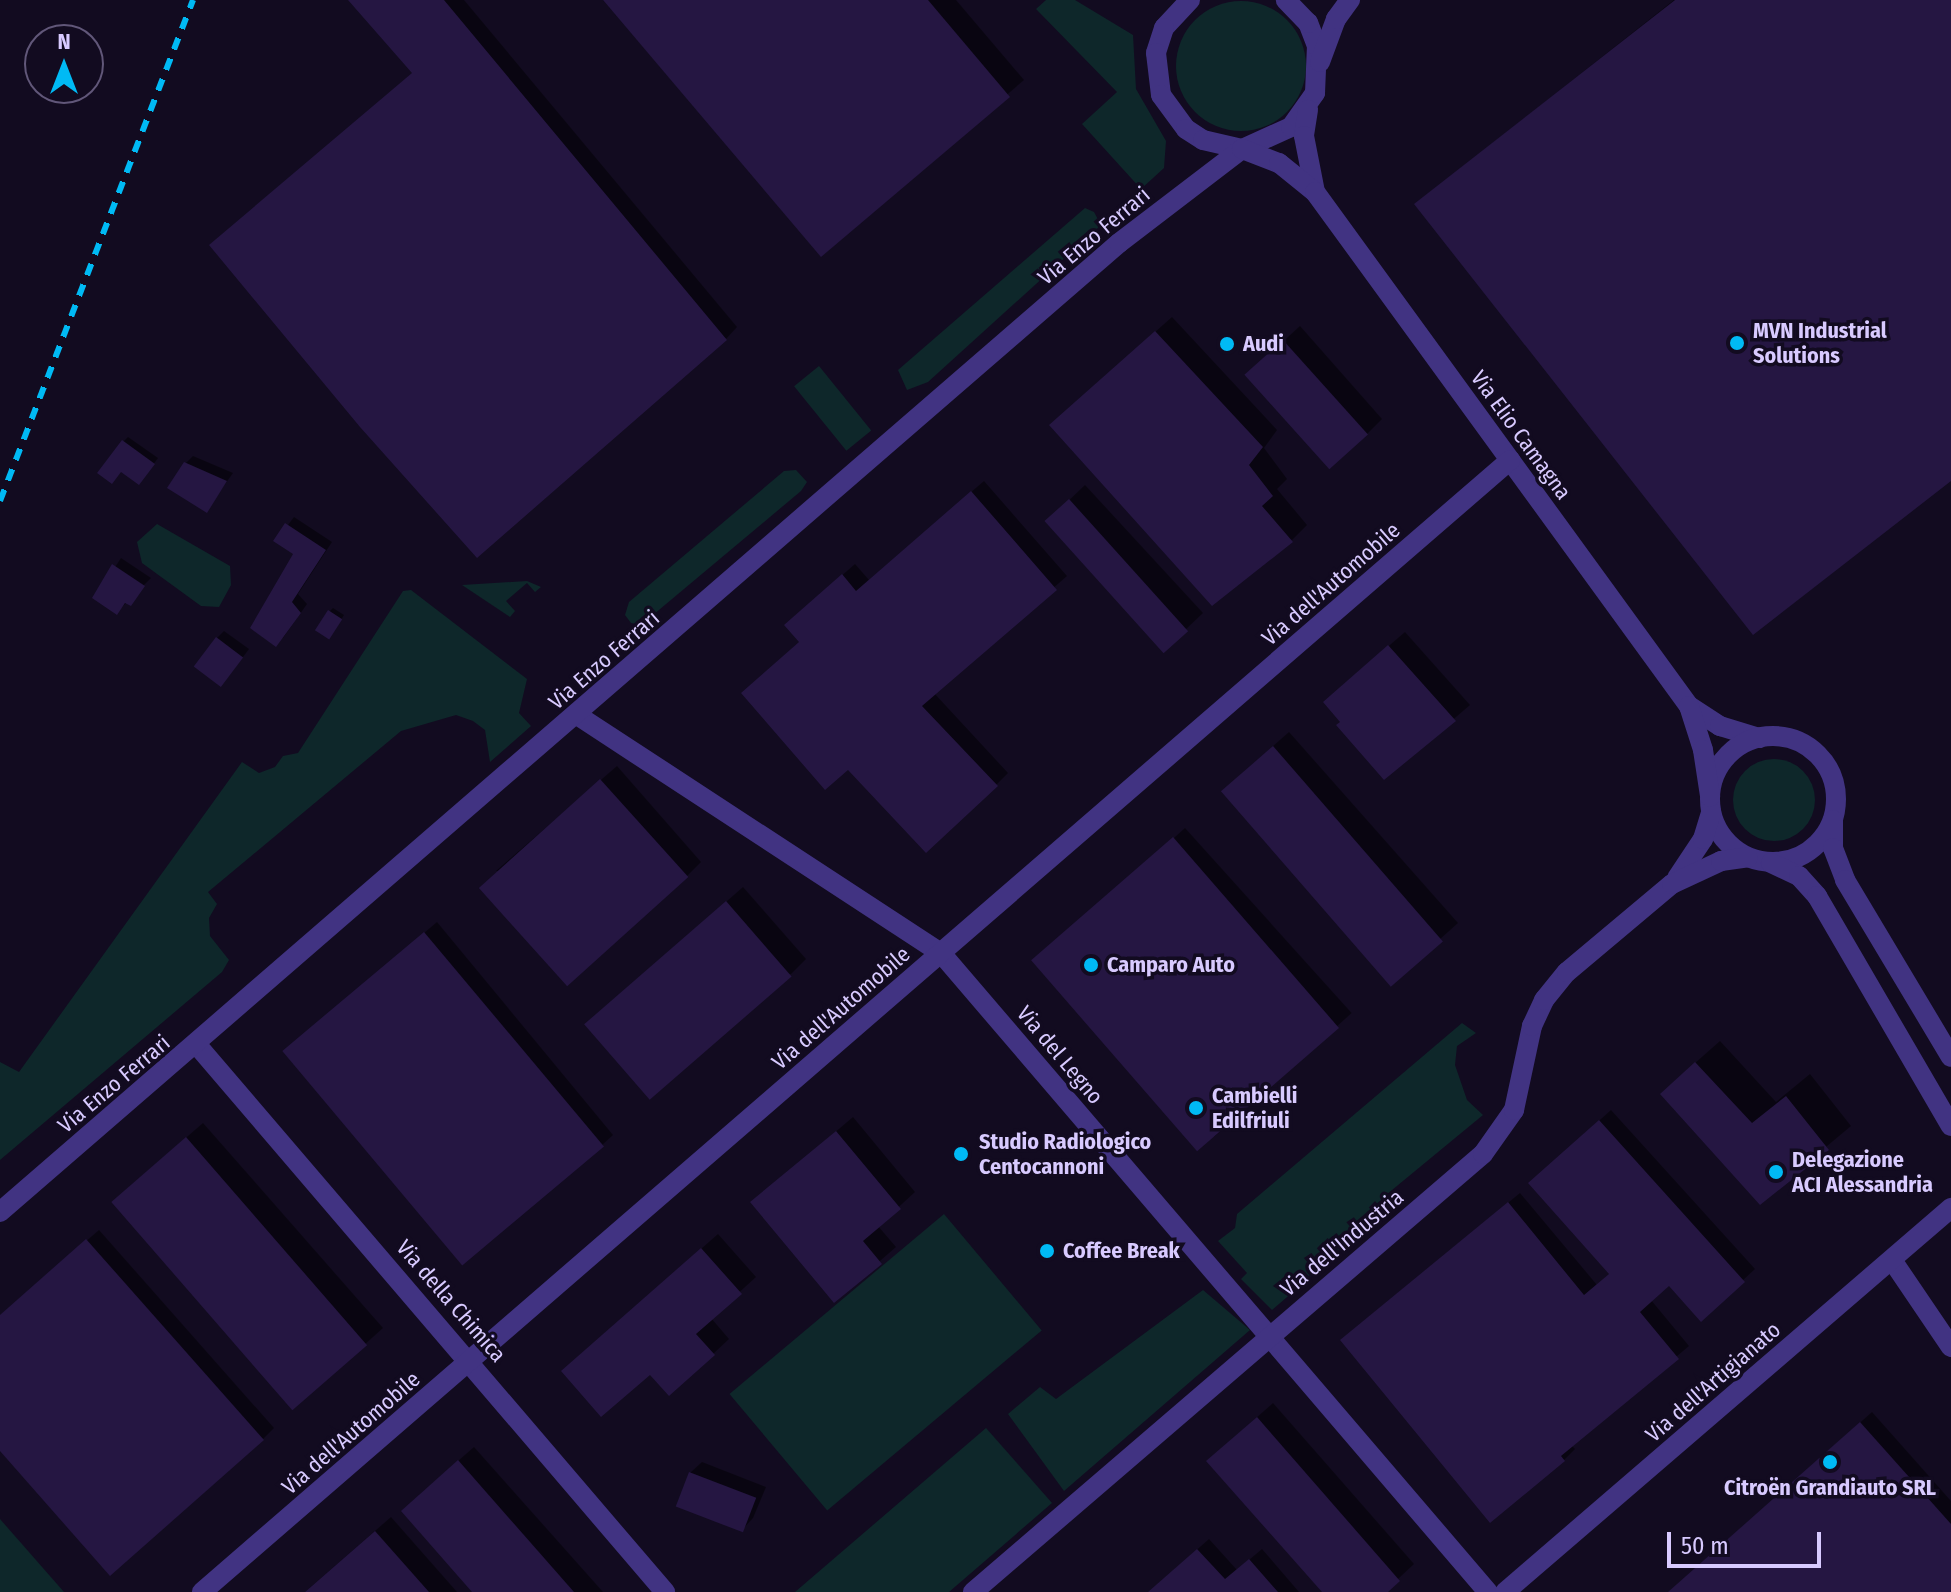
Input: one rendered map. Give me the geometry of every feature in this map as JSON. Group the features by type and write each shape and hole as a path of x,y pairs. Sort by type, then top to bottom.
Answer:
{"street":[{"name":"Via Elio Camagna","path":"1190,0 1164,28 1156,53 1161,95 1186,129 1203,140 1242,149 1279,163 1315,192 1689,706 1703,750 1710,804"},
{"path":"1286,0 1308,23 1320,62"},
{"name":"Via Elio Camagna","path":"1315,192 1304,136 1308,108 1336,19 1350,0"},
{"name":"Via Enzo Ferrari","path":"0,1212 197,1045 1119,243 1242,149 1277,137 1308,108"},
{"name":"Via dell'Automobile","path":"202,1592 1510,460"},
{"name":"Via Elio Camagna","path":"1689,706 1720,726 1759,738"},
{"name":"Via del Legno","path":"577,715 941,953 1267,1338 1488,1592"},
{"path":"1951,1057 1845,880 1833,848 1835,788 1823,760 1800,742 1759,738 1730,752 1716,772 1710,804 1730,847 1799,876 1817,896 1951,1126"},
{"name":"Via dell'Industria","path":"1672,884 1703,839 1710,804"},
{"path":"1771,863 1809,851 1833,819"},
{"name":"Via dell'Industria","path":"973,1592 1492,1144 1514,1110 1530,1035 1544,1000 1567,972 1672,884 1721,861 1748,857"},
{"name":"Via della Chimica","path":"197,1045 471,1361 665,1592"},
{"name":"Via dell'Artigianato","path":"1505,1592 1951,1208"},
{"path":"1892,1260 1951,1347"}],"green space":[{"path":"1046,0 1075,0 1133,35 1136,89 1166,141 1164,168 1141,189 1082,124 1117,92 1036,9"},
{"path":"1241,1 1266,6 1287,20 1301,41 1306,66 1301,91 1287,112 1266,126 1241,131 1216,126 1195,112 1181,91 1176,66 1181,41 1195,20 1216,6"},
{"path":"1085,208 1094,212 1101,225 928,382 907,390 898,370"},
{"path":"819,366 871,431 846,451 794,386"},
{"path":"796,470 807,482 801,491 641,625 631,623 625,615 629,602 784,471"},
{"path":"157,524 230,566 231,585 219,607 201,606 142,563 137,542"},
{"path":"527,581 541,587 535,592 527,583 506,601 515,611 510,617 462,585"},
{"path":"411,590 527,679 519,713 531,726 490,762 485,730 473,721 456,715 401,731 208,892 217,904 209,918 210,936 229,960 222,972 0,1160 0,1062 19,1072 242,762 259,773 275,767 283,756 298,753 403,591"},
{"path":"1766,759 1782,759 1797,766 1808,777 1815,800 1812,816 1803,829 1782,841 1766,841 1751,834 1740,823 1733,808 1733,792 1740,777 1751,766"},
{"path":"1462,1023 1476,1033 1457,1046 1455,1065 1467,1100 1483,1115 1386,1195 1372,1224 1272,1310 1241,1279 1247,1273 1218,1241 1235,1228 1237,1214"},
{"path":"944,1214 1042,1330 827,1510 730,1394"},
{"path":"1203,1290 1250,1330 1064,1491 1008,1414 1040,1387 1056,1399"},
{"path":"986,1428 1052,1503 949,1592 795,1592"},
{"path":"0,1519 64,1592 0,1592"}],"building":[{"path":"348,0 444,0 727,340 477,558 360,427 209,245 412,73"},
{"path":"603,0 928,0 1010,97 821,257"},
{"name":"MVN Industrial Solutions","path":"1675,0 1951,0 1951,481 1753,635 1414,204"},
{"path":"1155,331 1263,447 1249,465 1273,496 1262,506 1293,542 1212,606 1049,425"},
{"path":"1283,340 1368,434 1329,469 1244,375"},
{"path":"122,440 155,464 139,485 121,472 112,484 97,473"},
{"path":"184,462 227,481 207,513 167,488"},
{"path":"971,491 1057,590 922,706 998,786 926,853 848,770 825,790 741,693 799,642 784,625 842,574 856,591"},
{"path":"1069,499 1188,631 1164,653 1044,521"},
{"path":"285,523 326,550 292,602 301,613 276,647 250,628 293,554 273,541"},
{"path":"112,564 145,586 131,606 125,603 117,615 92,598"},
{"path":"328,610 342,619 329,639 315,630"},
{"path":"216,637 243,657 221,687 194,667"},
{"path":"1388,645 1456,721 1384,780 1336,725 1340,722 1323,702"},
{"path":"1273,746 1443,941 1391,987 1221,791"},
{"path":"600,779 688,877 567,986 479,888"},
{"path":"1173,837 1339,1028 1197,1151 1031,960"},
{"path":"726,901 792,976 650,1100 584,1024"},
{"path":"424,932 604,1146 462,1265 282,1051"},
{"path":"1695,1062 1752,1123 1786,1096 1829,1150 1760,1205 1660,1094"},
{"path":"1599,1120 1745,1282 1701,1322 1669,1286 1640,1312 1679,1359 1561,1456 1565,1461 1490,1523 1340,1340 1508,1202 1584,1295 1609,1274 1528,1183"},
{"path":"836,1131 901,1209 863,1241 882,1264 834,1303 750,1202"},
{"path":"186,1137 367,1345 292,1410 111,1202"},
{"path":"86,1239 264,1440 110,1576 0,1451 0,1315"},
{"path":"701,1248 742,1294 696,1334 715,1355 669,1396 650,1375 601,1417 561,1371"},
{"path":"1257,1417 1400,1581 1388,1592 1322,1592 1206,1461"},
{"path":"1860,1422 1951,1524 1951,1592 1668,1592"},
{"path":"458,1460 574,1592 472,1592 401,1511"},
{"path":"689,1472 756,1498 743,1532 676,1507"},
{"path":"375,1531 429,1592 305,1592"},
{"path":"1197,1549 1225,1579 1249,1559 1278,1592 1148,1592"}],"railway":[{"path":"0,501 193,0"}],"place":[{"name":"MVN Industrial Solutions","path":"1737,343"},
{"name":"Audi","path":"1227,344"},
{"name":"Camparo Auto","path":"1091,965"},
{"name":"Cambielli Edilfriuli","path":"1196,1108"},
{"name":"Studio Radiologico Centocannoni","path":"961,1154"},
{"name":"Delegazione ACI Alessandria","path":"1776,1172"},
{"name":"Coffee Break","path":"1047,1251"},
{"name":"Citroën Grandiauto SRL","path":"1830,1462"}]}
